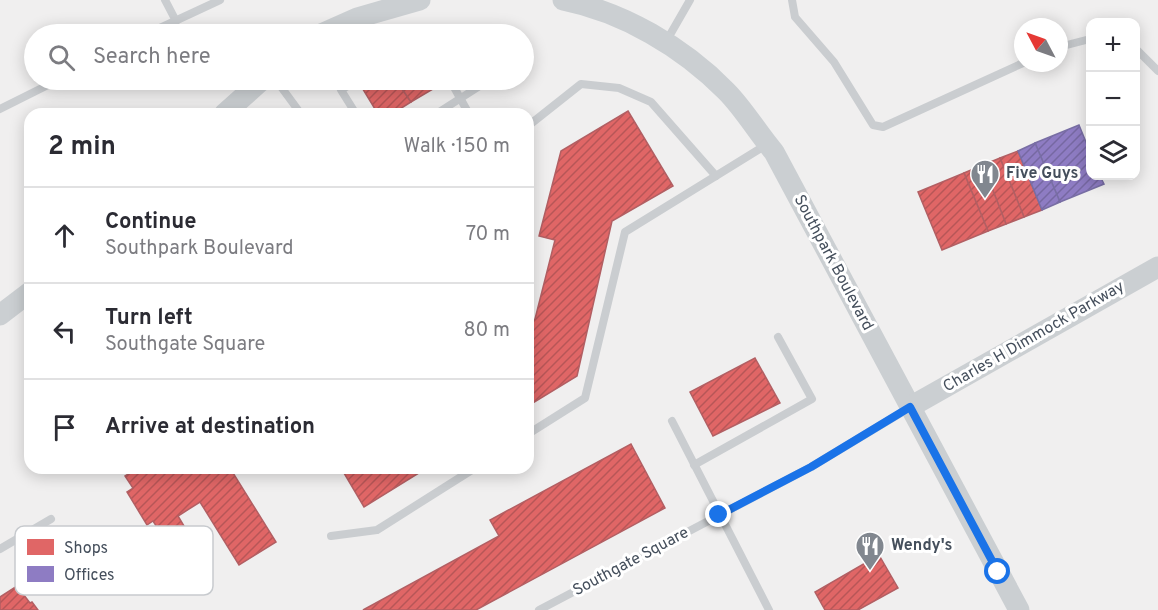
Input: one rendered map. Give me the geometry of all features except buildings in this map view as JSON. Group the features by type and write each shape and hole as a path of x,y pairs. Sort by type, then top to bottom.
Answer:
{"street":[{"path":"344,24 420,0"},
{"name":"Southpark Boulevard","path":"563,0 621,19 666,42 724,89 746,114 768,144 1018,610"},
{"path":"231,108 251,90"},
{"name":"Charles H Dimmock Parkway","path":"910,407 1158,267"},
{"path":"0,315 24,297"}],"lane":[{"path":"165,0 176,21"},
{"path":"169,24 220,0"},
{"path":"666,42 690,0"},
{"path":"792,0 795,17 834,62 873,125 883,127 1014,67"},
{"path":"1068,45 1086,40"},
{"path":"1140,53 1158,71"},
{"path":"534,121 581,84 619,88 651,102 716,176"},
{"path":"0,109 38,90"},
{"path":"284,90 297,108"},
{"path":"341,90 352,108"},
{"path":"456,90 466,108"},
{"path":"445,108 473,90"},
{"path":"534,430 585,398 625,232 768,144"},
{"path":"694,465 812,399 778,337"},
{"name":"Southgate Square","path":"539,610 811,467 910,407"},
{"path":"672,421 769,610"},
{"path":"331,536 377,530 466,474"},
{"path":"39,526 51,519"},
{"path":"0,549 15,540"}],"place":[{"name":"Five Guys","path":"985,200"},
{"name":"Wendy's","path":"870,572"}],"route":[{"path":"719,515 811,467 910,407 998,572"}]}
